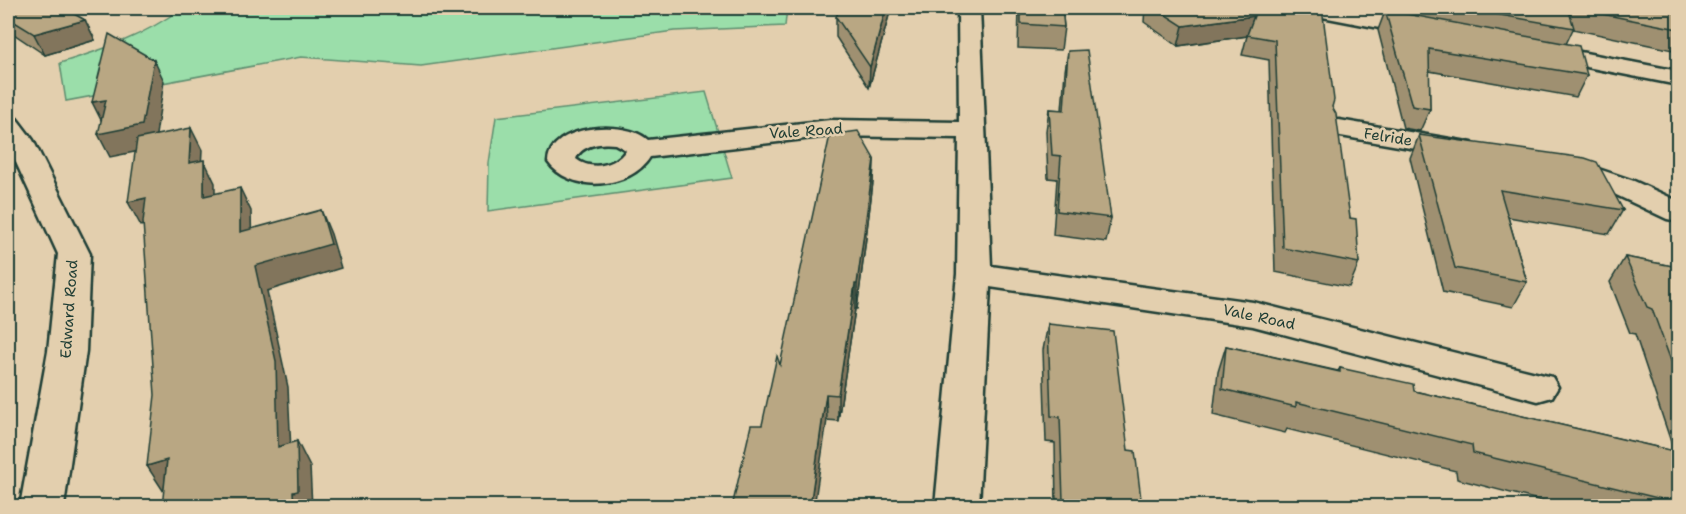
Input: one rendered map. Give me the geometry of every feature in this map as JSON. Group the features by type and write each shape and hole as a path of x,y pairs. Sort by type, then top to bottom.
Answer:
{"street":[{"path":"957,507 974,274 969,8"},
{"path":"1307,8 1445,33"},
{"path":"1515,47 1678,78"},
{"name":"Edward Road","path":"8,125 19,140 74,254 67,351 42,507"},
{"name":"Vale Road","path":"640,150 830,128 973,130"},
{"name":"Felride","path":"1339,128 1486,153"},
{"path":"1542,162 1575,170 1623,187 1678,212"},
{"name":"Vale Road","path":"974,274 1253,314 1538,387"}],"green space":[{"path":"182,8 787,8 785,26 674,31 421,66 301,57 66,101 60,63 139,34"},
{"path":"706,92 732,178 488,211 489,163 496,117"}],"building":[{"path":"8,8 63,8 85,20 34,34 8,18"},
{"path":"840,8 886,8 870,67 836,17"},
{"path":"1021,8 1062,8 1064,27 1021,24"},
{"path":"1155,8 1322,8 1334,100 1332,107 1336,114 1350,218 1356,219 1359,263 1283,248 1275,40 1247,35 1254,16 1183,26"},
{"path":"1461,8 1568,8 1574,28"},
{"path":"1572,8 1678,8 1678,29"},
{"path":"1385,10 1579,46 1587,75 1429,49 1430,109 1412,106"},
{"path":"109,34 154,60 142,125 98,134 106,100 92,102"},
{"path":"1087,50 1111,218 1057,211 1061,156 1052,155 1049,109 1064,110 1068,51"},
{"path":"191,128 189,163 204,160 204,196 240,188 240,232 321,210 331,244 255,266 276,361 278,447 297,441 298,491 293,492 294,507 162,507 167,460 147,466 155,395 143,222 146,198 128,202 137,139"},
{"path":"858,131 874,159 857,284 855,284 838,395 826,394 810,507 732,507 751,425 762,425 777,356 780,365 830,135"},
{"path":"1419,135 1585,158 1597,162 1623,210 1500,190 1527,282 1455,268"},
{"path":"1625,257 1678,267 1678,380 1652,309 1647,307"},
{"path":"1048,324 1113,331 1128,450 1135,451 1142,507 1117,507 1063,500 1060,417 1051,416"},
{"path":"1226,346 1340,372 1340,368 1413,384 1414,391 1678,452 1678,503 1473,453 1472,445 1296,402 1296,407 1222,389"}]}
